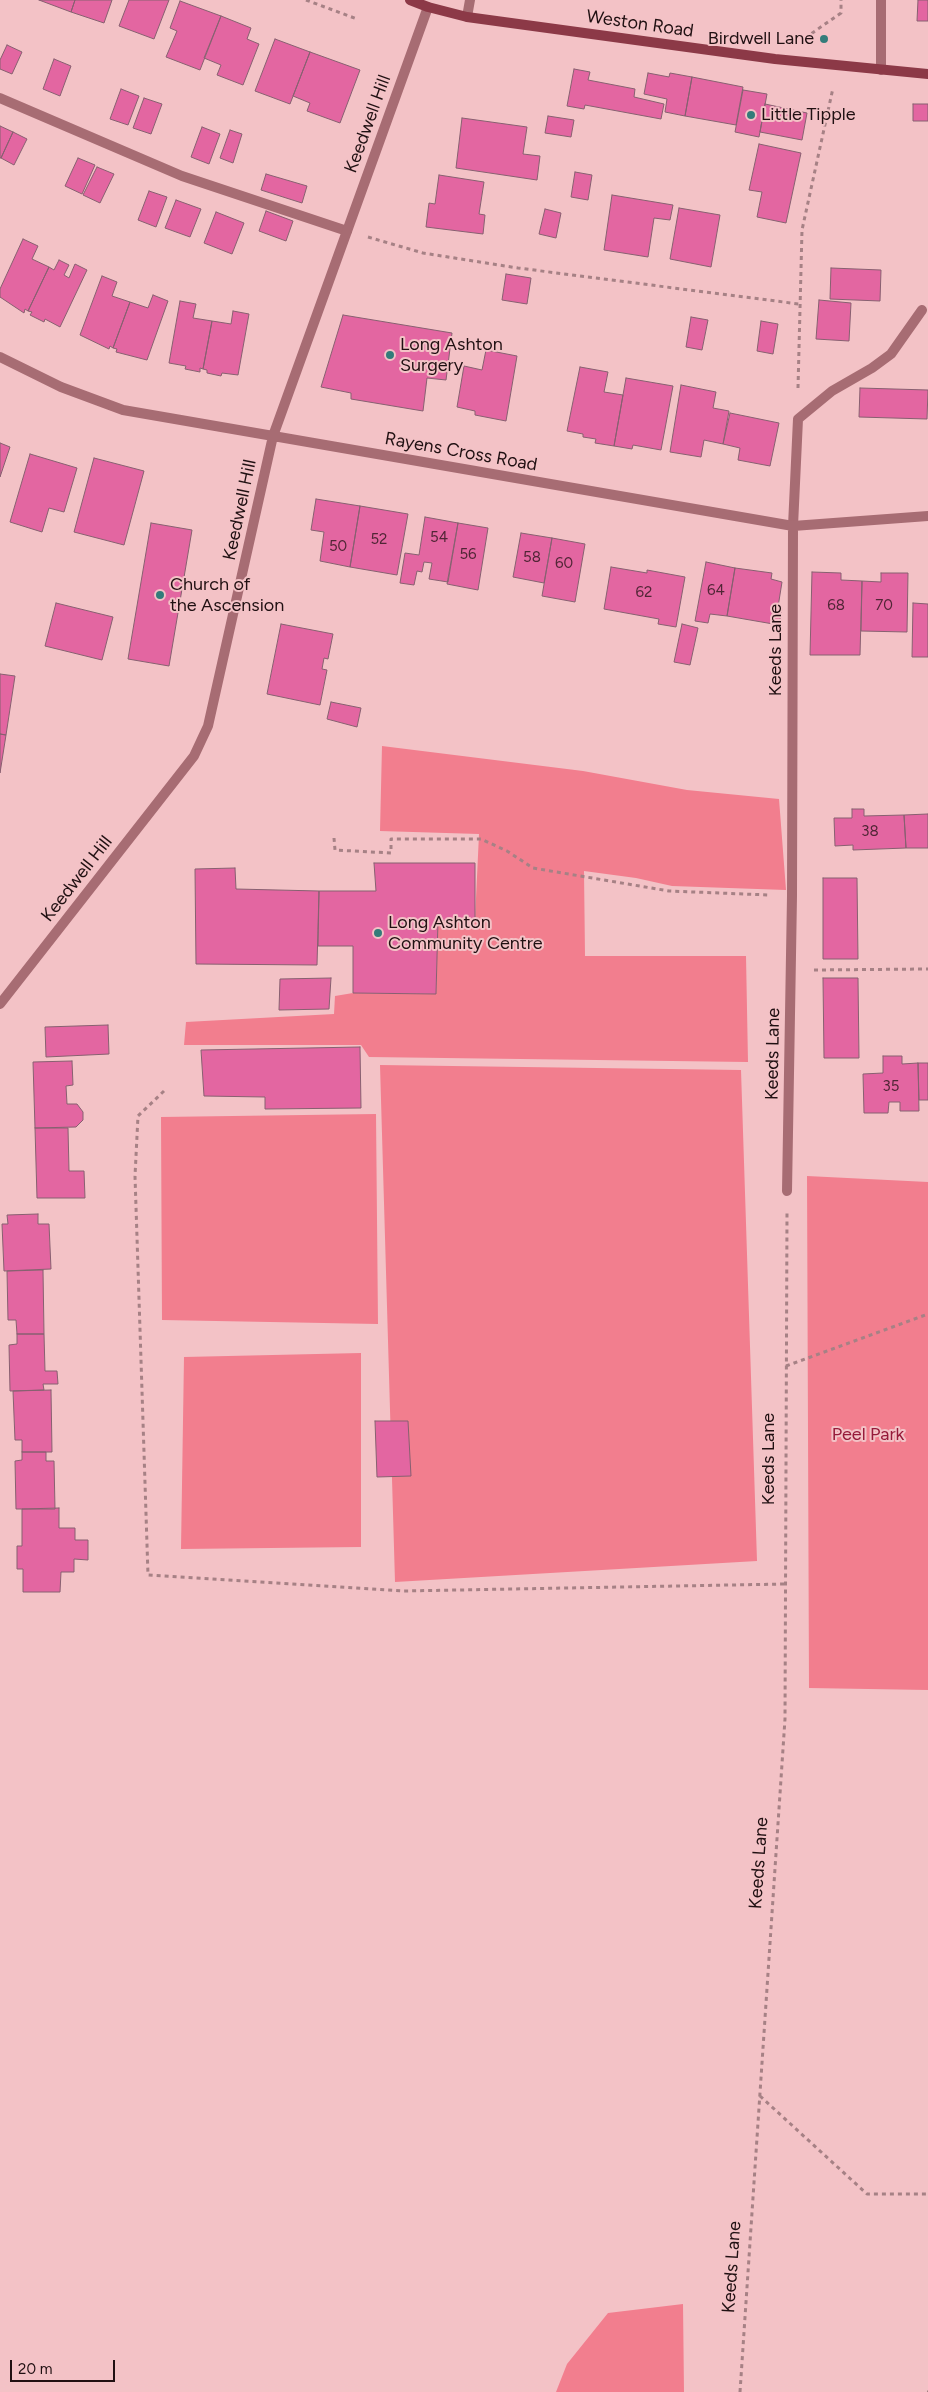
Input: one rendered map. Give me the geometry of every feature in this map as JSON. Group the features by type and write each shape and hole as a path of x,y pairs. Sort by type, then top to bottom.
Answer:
{"street":[{"name":"Weston Road","path":"410,0 428,7 468,17 775,59 928,74"},
{"path":"468,17 470,0"},
{"path":"881,70 882,0"},
{"name":"Keedwell Hill","path":"0,1004 194,756 210,718 273,436 428,7"},
{"path":"0,98 182,176 347,231"},
{"path":"798,419 832,391 872,368 891,354 922,310"},
{"name":"Rayens Cross Road","path":"0,357 61,387 123,410 793,526 928,516"},
{"name":"Keeds Lane","path":"787,1191 792,896 793,526 798,419"}],"path":[{"path":"306,0 357,19"},
{"path":"775,59 842,13 841,0"},
{"path":"798,419 802,230 838,66"},
{"path":"347,231 423,253 518,268 799,304"},
{"path":"334,838 335,850 391,853 391,840 481,839 507,851 533,868 668,891 792,896"},
{"path":"791,970 928,969"},
{"path":"164,1091 138,1116 135,1176 148,1576 403,1591 785,1584"},
{"name":"Keeds Lane","path":"740,2392 785,1719 787,1191"},
{"path":"786,1366 928,1314"},
{"path":"760,2096 867,2194 928,2194"}],"green space":[{"path":"382,746 583,771 687,790 779,799 786,890 672,886 636,878 584,871 585,956 746,956 748,1062 369,1057 361,1045 184,1045 186,1022 334,1014 335,996 353,993 436,994 438,921 475,920 479,834 380,831"},
{"path":"380,1065 741,1070 757,1561 395,1582"},
{"path":"376,1114 378,1324 162,1320 161,1117"},
{"name":"Peel Park","path":"807,1176 928,1182 928,1690 809,1688"},
{"path":"361,1353 361,1547 181,1549 184,1357"},
{"path":"683,2304 684,2392 556,2392 567,2364 608,2313"}],"building":[{"path":"39,0 75,0 71,12"},
{"path":"75,0 112,0 104,23 71,12"},
{"path":"129,0 169,0 154,39 119,26"},
{"path":"918,0 928,0 928,21 917,21"},
{"path":"180,1 221,16 200,70 166,57 177,31 170,28"},
{"path":"221,16 251,28 247,39 259,44 243,85 217,75 221,65 204,58"},
{"path":"275,39 310,52 290,104 255,91"},
{"path":"7,45 22,52 12,74 0,69 0,60"},
{"path":"310,52 360,70 340,123 307,111 310,103 293,96"},
{"path":"54,59 71,66 60,96 43,89"},
{"path":"574,69 590,72 588,80 635,89 634,97 664,104 661,119 585,105 584,109 567,106"},
{"path":"648,73 669,77 670,73 692,77 685,116 665,112 667,99 644,94"},
{"path":"692,77 743,87 736,125 685,116"},
{"path":"121,89 139,96 128,125 110,119"},
{"name":"Little Tipple","path":"743,90 767,94 759,137 735,132"},
{"path":"144,98 162,104 151,134 133,128"},
{"path":"765,104 807,113 802,140 760,132"},
{"path":"913,104 928,104 928,121 913,121"},
{"path":"548,116 574,120 571,137 545,133"},
{"path":"462,118 527,127 523,154 540,156 537,180 456,168"},
{"path":"0,126 13,132 1,158 0,158"},
{"path":"202,127 220,134 209,164 191,157"},
{"path":"230,130 242,134 233,163 220,158"},
{"path":"13,132 27,139 14,165 1,158"},
{"path":"759,144 801,153 786,223 757,217 762,192 749,190"},
{"path":"78,158 95,165 82,194 65,186"},
{"path":"97,167 114,174 100,203 83,195"},
{"path":"575,172 592,175 588,200 571,197"},
{"path":"266,174 307,186 302,203 261,190"},
{"path":"439,175 484,182 479,214 485,215 483,234 426,227 429,203 435,204"},
{"path":"149,191 167,197 156,227 138,220"},
{"path":"612,195 673,205 670,220 654,218 648,257 604,250"},
{"path":"176,200 201,209 190,237 165,228"},
{"path":"679,208 720,215 711,267 670,259"},
{"path":"545,209 561,213 556,238 539,234"},
{"path":"266,211 293,221 286,241 259,231"},
{"path":"216,212 244,223 232,254 204,243"},
{"path":"23,239 38,246 32,259 49,267 28,311 25,309 24,313 0,297 0,289"},
{"path":"59,260 69,265 64,275 69,278 75,264 87,270 60,327 45,319 44,322 30,315 32,312 28,311 49,267 54,270"},
{"path":"831,268 881,270 880,301 830,299"},
{"path":"506,274 531,278 527,304 502,300"},
{"path":"102,276 117,282 112,296 130,302 113,348 110,346 109,349 80,335"},
{"path":"153,295 168,301 147,360 116,352 117,349 113,348 130,302 148,308"},
{"path":"819,300 851,303 849,341 816,339"},
{"path":"180,301 196,304 193,318 212,321 203,369 200,368 200,372 185,369 186,366 169,363"},
{"path":"233,311 249,314 238,375 222,373 221,376 207,373 207,370 203,369 212,321 231,324"},
{"name":"Long Ashton Surgery","path":"343,315 452,333 446,380 427,378 423,411 351,399 351,393 321,387"},
{"path":"691,317 708,320 702,350 686,347"},
{"path":"761,321 778,324 773,354 757,351"},
{"path":"486,350 517,356 506,421 475,415 475,411 457,407 464,366 482,370"},
{"path":"580,367 608,372 604,392 623,395 614,446 595,443 596,439 583,437 583,434 567,431"},
{"path":"626,378 673,386 661,450 633,445 632,449 614,446"},
{"path":"681,385 716,392 713,408 729,411 723,444 704,440 701,457 670,452"},
{"path":"860,388 928,390 927,419 859,417"},
{"path":"730,413 779,423 770,466 738,460 740,448 723,444"},
{"path":"0,443 10,447 0,477"},
{"path":"30,454 77,468 64,512 49,508 42,532 10,522"},
{"path":"94,458 144,471 124,545 74,532"},
{"path":"316,499 360,506 350,567 320,561 324,532 311,530"},
{"path":"360,506 408,514 397,575 350,567"},
{"path":"425,517 458,523 448,582 429,579 432,563 424,562 422,572 417,571 414,585 400,583 405,553 419,555"},
{"name":"Church of the Ascension","path":"151,523 192,530 169,666 128,659"},
{"path":"458,523 488,528 478,590 447,584"},
{"path":"521,533 552,538 544,583 513,577"},
{"path":"552,538 585,544 575,602 542,596"},
{"path":"706,562 735,568 727,616 710,614 708,623 695,621"},
{"path":"611,567 647,573 647,570 685,577 676,627 658,624 659,619 604,609"},
{"path":"735,568 772,573 771,579 782,582 778,607 782,608 779,625 727,616"},
{"path":"812,572 841,573 841,580 862,581 860,655 810,655"},
{"path":"881,573 908,573 907,632 861,631 862,581 881,582"},
{"path":"56,603 113,617 102,660 45,646"},
{"path":"913,603 928,604 928,657 912,657"},
{"path":"281,624 333,634 328,659 324,658 322,669 327,670 320,705 267,694"},
{"path":"682,624 698,628 690,665 674,662"},
{"path":"0,674 15,676 6,735 0,734"},
{"path":"331,702 361,708 357,727 327,719"},
{"path":"0,734 6,735 0,773"},
{"path":"852,809 864,809 864,816 904,815 906,848 853,850 853,845 835,846 834,818 852,818"},
{"path":"928,814 928,848 906,848 904,815"},
{"name":"Long Ashton Community Centre","path":"374,863 475,863 475,920 438,921 436,994 353,993 353,946 318,946 319,891 376,891"},
{"path":"235,868 236,889 319,891 317,965 196,964 195,869"},
{"path":"823,878 857,878 858,959 823,959"},
{"path":"331,978 329,1009 279,1010 280,979"},
{"path":"823,978 858,978 859,1058 824,1058"},
{"path":"108,1025 109,1054 46,1057 45,1027"},
{"path":"360,1047 361,1108 265,1109 265,1097 204,1096 201,1050"},
{"path":"883,1056 902,1056 902,1064 918,1063 919,1111 900,1111 900,1102 889,1102 888,1113 864,1113 863,1074 883,1073"},
{"path":"72,1061 73,1085 66,1086 67,1104 77,1104 83,1112 83,1120 76,1127 35,1128 33,1062"},
{"path":"918,1063 928,1063 928,1100 919,1100"},
{"path":"35,1128 68,1128 69,1171 84,1171 85,1198 37,1198"},
{"path":"38,1214 38,1224 49,1224 51,1269 4,1271 2,1224 8,1224 7,1215"},
{"path":"43,1270 44,1334 17,1334 16,1320 8,1320 7,1271"},
{"path":"17,1334 44,1334 45,1371 57,1371 58,1384 43,1384 44,1390 10,1391 9,1345 17,1344"},
{"path":"51,1390 52,1452 22,1452 22,1440 15,1440 13,1391"},
{"path":"375,1421 408,1421 411,1476 377,1477"},
{"path":"22,1452 46,1452 46,1461 54,1461 55,1509 16,1509 15,1461 22,1460"},
{"path":"59,1508 59,1528 75,1528 75,1540 88,1540 88,1560 74,1559 74,1572 61,1572 60,1592 23,1592 23,1569 17,1569 17,1546 22,1546 22,1509"}],"place":[{"name":"Birdwell Lane","path":"824,39"},
{"name":"Little Tipple","path":"751,115"},
{"name":"Long Ashton Surgery","path":"390,355"},
{"name":"Church of the Ascension","path":"160,595"},
{"name":"Long Ashton Community Centre","path":"378,933"}]}
